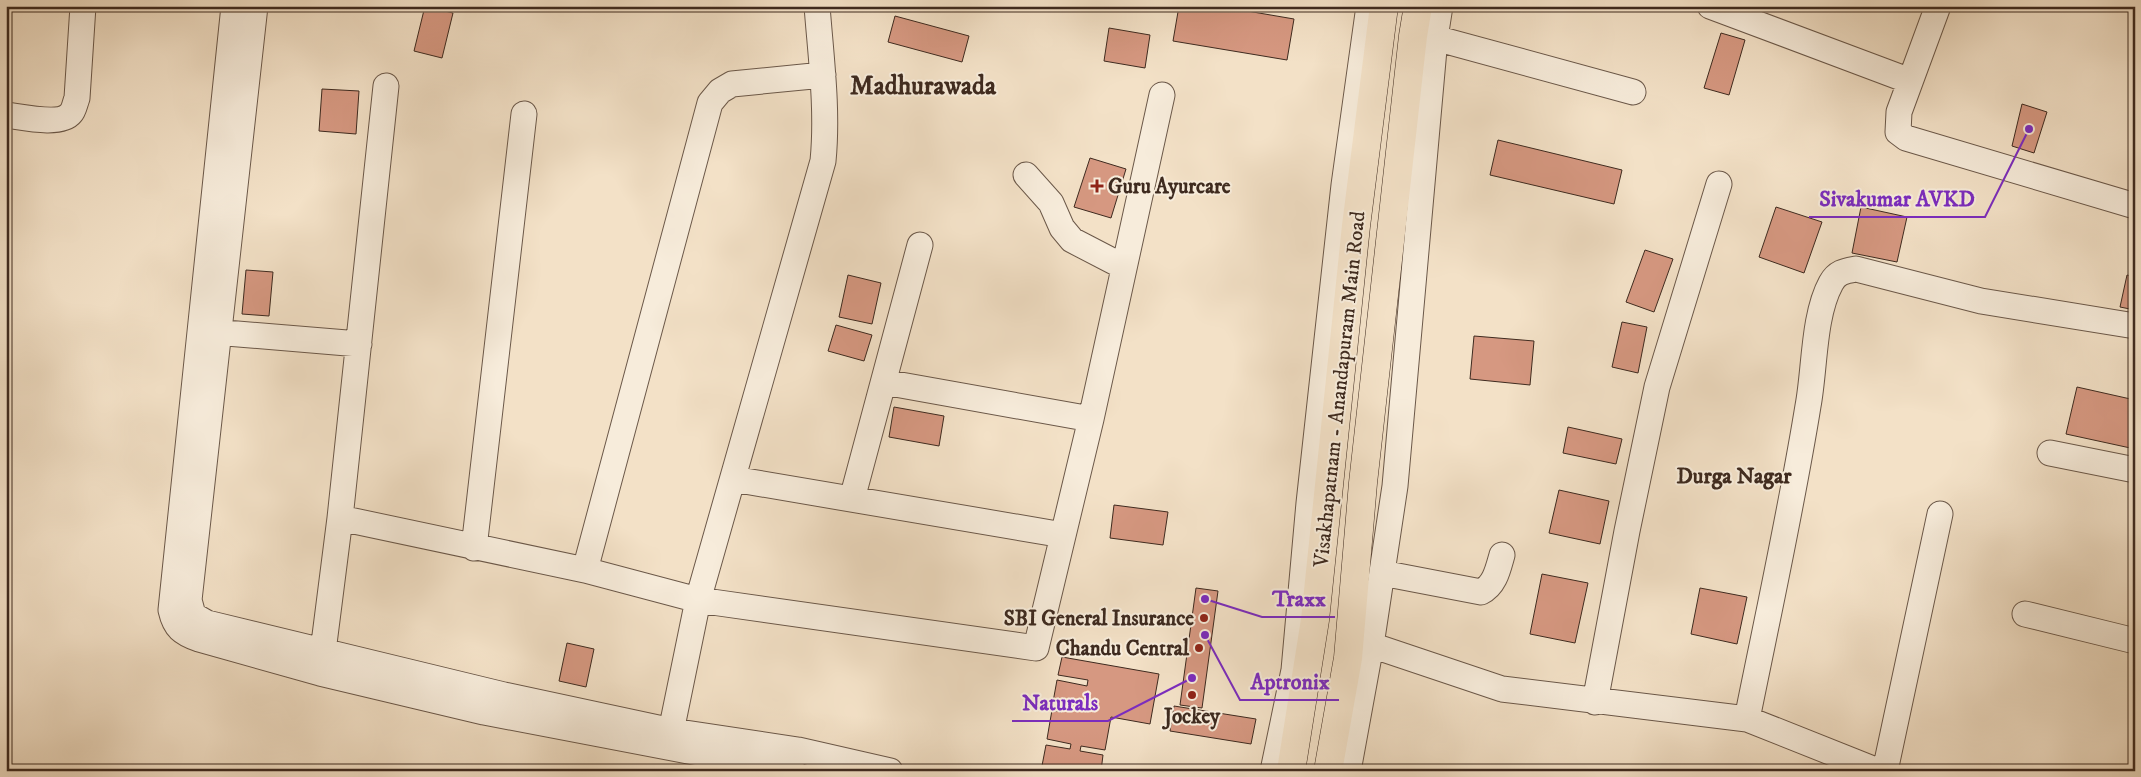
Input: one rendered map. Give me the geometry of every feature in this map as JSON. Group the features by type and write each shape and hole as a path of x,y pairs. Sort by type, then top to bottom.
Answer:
{"main road":[{"name":"Visakhapatnam - Anandapuram Main Road","path":"1291,771 1315,620 1356,226 1384,6"},
{"name":"Visakhapatnam - Anandapuram Main Road","path":"1328,771 1348,658 1363,484 1413,36 1418,6"}],"street":[{"path":"6,115 54,120 65,118 72,112 77,98 83,6"},
{"path":"210,332 234,6"},
{"path":"255,6 170,610 174,623 186,634 322,662 484,712 670,740 798,750 890,771"},
{"path":"670,740 698,600 823,161 825,138 823,75 816,6"},
{"path":"1273,771 1294,670 1309,503 1342,205 1369,6"},
{"path":"1348,771 1371,645 1395,486 1434,38 1440,6"},
{"path":"1710,6 1910,81"},
{"path":"1938,6 1900,112 1898,132 1906,138 2135,206"},
{"path":"1434,38 1633,92"},
{"path":"585,570 710,103 720,91 732,84 823,75"},
{"path":"322,662 340,518 386,86"},
{"path":"340,518 474,548 585,570 698,600 1036,648 1091,419 1162,95"},
{"path":"474,548 524,114"},
{"path":"1026,175 1051,203 1062,228 1072,240 1124,267"},
{"path":"1595,702 1627,531 1657,388 1719,184"},
{"path":"852,499 920,245"},
{"path":"1746,719 1809,405 1823,304 1832,282 1842,271 1856,269 1981,302 2135,326"},
{"path":"210,332 359,344"},
{"path":"884,382 1091,419"},
{"path":"2050,453 2135,470"},
{"path":"733,479 1063,535"},
{"path":"1885,771 1940,514"},
{"path":"1382,573 1481,592 1488,589 1494,580 1502,556"},
{"path":"2025,614 2135,641"},
{"path":"1371,645 1502,690 1746,719 1878,771"},
{"path":"670,740 792,771"}],"building":[{"path":"425,6 453,13 442,58 414,51"},
{"path":"1179,6 1218,6 1294,19 1287,60 1173,41"},
{"path":"895,16 969,36 962,62 888,42"},
{"path":"1109,28 1150,35 1145,68 1104,61"},
{"path":"1721,33 1745,40 1729,95 1704,88"},
{"path":"322,89 359,91 356,134 319,131"},
{"path":"2022,104 2047,112 2034,153 2012,146"},
{"path":"1498,140 1622,170 1614,204 1490,175"},
{"path":"1090,158 1126,169 1111,218 1074,207"},
{"path":"1776,207 1822,222 1804,273 1759,257"},
{"path":"1861,207 1907,217 1897,262 1852,253"},
{"path":"1645,250 1673,259 1654,312 1626,302"},
{"path":"246,270 273,272 269,316 242,314"},
{"path":"848,275 881,283 872,324 839,317"},
{"path":"2127,275 2135,277 2135,310 2120,307"},
{"path":"1622,322 1647,327 1638,373 1612,367"},
{"path":"836,325 872,335 864,361 828,351"},
{"path":"1474,336 1534,341 1530,385 1470,379"},
{"path":"2077,387 2135,400 2135,449 2066,434"},
{"path":"894,407 944,416 939,446 889,437"},
{"path":"1568,427 1622,439 1616,464 1563,453"},
{"path":"1559,490 1609,501 1600,544 1549,533"},
{"path":"1114,505 1168,512 1163,545 1110,538"},
{"path":"1542,574 1588,583 1575,643 1530,634"},
{"name":"Chandu Central","path":"1196,588 1218,591 1202,708 1180,705"},
{"path":"1700,588 1747,597 1737,644 1691,634"},
{"path":"567,643 594,649 586,687 559,681"},
{"path":"1062,657 1159,674 1150,724 1111,717 1105,750 1081,746 1080,751 1103,755 1101,771 1041,771 1046,745 1070,749 1071,744 1047,739 1052,710 1061,712 1062,703 1053,702 1057,680 1087,686 1088,680 1058,675"},
{"path":"1174,706 1256,719 1251,744 1170,731"}],"place":[{"name":"Sivakumar AVKD","path":"2029,129"},
{"name":"Guru Ayurcare","path":"1097,186"},
{"name":"Traxx","path":"1205,599"},
{"name":"SBI General Insurance","path":"1204,618"},
{"name":"Aptronix","path":"1205,635"},
{"name":"Chandu Central","path":"1199,648"},
{"name":"Naturals","path":"1192,678"},
{"name":"Jockey","path":"1192,695"}],"district":[{"name":"Madhurawada","path":"923,85"},
{"name":"Durga Nagar","path":"1734,475"}]}
